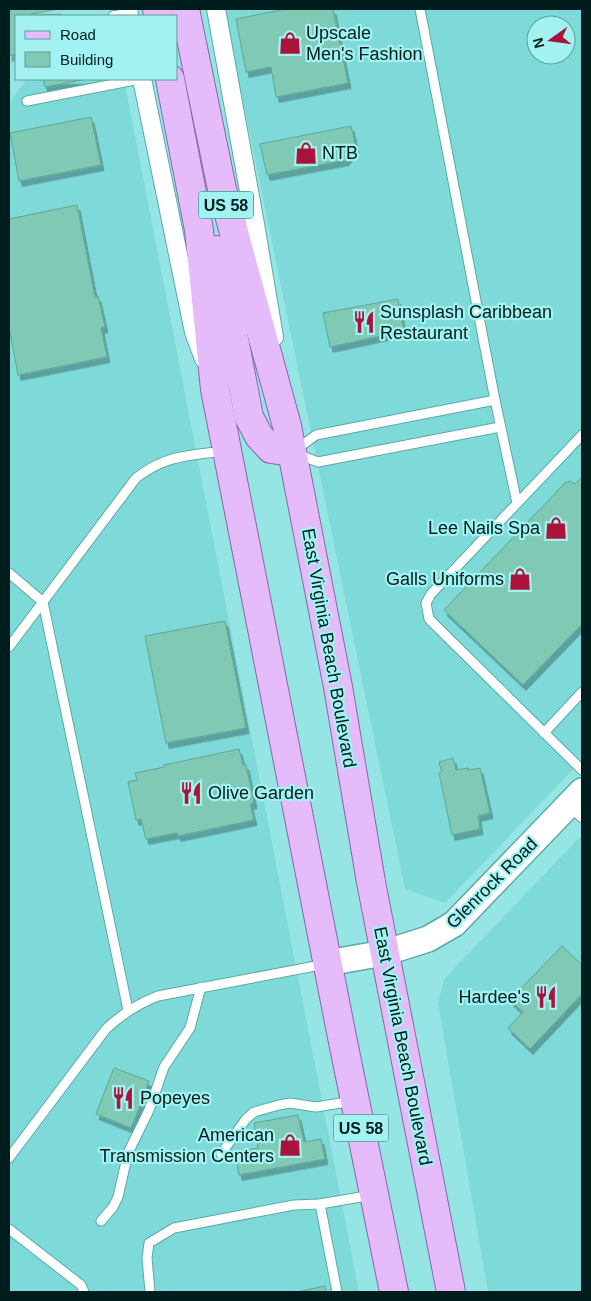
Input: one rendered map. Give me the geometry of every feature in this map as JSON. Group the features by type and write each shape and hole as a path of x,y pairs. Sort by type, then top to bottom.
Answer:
{"main road":[{"name":"East Virginia Beach Boulevard","path":"184,9 222,189 290,439 338,687 370,882 451,1292"},
{"name":"US 58","path":"170,80 199,230 215,388 394,1292"},
{"path":"192,192 206,213 214,233 249,417 259,436 271,449 290,439"}],"street":[{"path":"216,9 255,224 290,439"},
{"path":"141,80 194,332 215,388"},
{"name":"Glenrock Road","path":"328,963 384,953 428,940 454,924 578,805"}],"lane":[{"path":"420,9 500,427 517,503"},
{"path":"27,101 111,82 131,80"},
{"path":"290,439 495,400"},
{"path":"290,439 318,462 500,427"},
{"path":"582,435 430,594 426,603 429,619 582,770"},
{"path":"9,647 136,478 151,466 169,459 227,451"},
{"path":"9,573 43,602 128,1010"},
{"path":"544,733 582,692"},
{"path":"9,1158 106,1029 128,1010 141,1002 158,996 201,987 328,963"},
{"path":"101,1221 114,1207 128,1153 148,1110 164,1068 190,1028 201,987"},
{"path":"221,1154 246,1119 261,1109 290,1103 316,1107 356,1101"},
{"path":"150,1292 146,1258 150,1243 174,1228 294,1205 320,1204 375,1195"},
{"path":"320,1204 337,1292"},
{"path":"9,1229 81,1285 84,1292"}],"shaded area":[{"path":"224,9 582,9 582,760 445,903 405,889"},
{"path":"26,80 124,80 359,1292 9,1292 9,103"},
{"path":"582,835 582,1292 488,1292 438,1003 444,979"}],"building":[{"path":"9,9 59,9 31,15 15,15 15,54 9,56"},
{"name":"Upscale Men's Fashion","path":"286,9 333,9 348,83 276,97 271,67 246,72 236,19"},
{"path":"43,80 82,80 45,87"},
{"path":"91,117 101,165 19,181 10,133"},
{"name":"NTB","path":"351,126 356,147 346,160 267,175 260,144"},
{"path":"77,205 95,297 98,296 105,327 101,328 107,357 18,375 9,327 9,219"},
{"name":"Sunsplash Caribbean Restaurant","path":"398,299 404,331 330,347 323,313"},
{"path":"582,477 582,624 523,685 444,610 565,483 570,481 575,484"},
{"path":"225,621 246,728 166,743 145,636"},
{"name":"Olive Garden","path":"239,749 243,765 246,765 254,803 250,804 254,820 178,836 177,833 146,839 141,819 136,820 128,782 137,780 135,773"},
{"path":"453,758 456,770 480,768 490,813 478,816 480,829 452,835 439,773 442,773 439,762"},
{"name":"Hardee's","path":"562,946 582,965 582,994 530,1049 508,1028 523,1012 510,1000"},
{"name":"Popeyes","path":"114,1068 149,1081 143,1097 146,1098 143,1108 140,1106 131,1128 96,1114"},
{"name":"American Transmission Centers","path":"298,1115 304,1142 321,1139 325,1159 239,1175 235,1152 258,1148 254,1123"},
{"path":"325,1286 326,1292 297,1292"}],"place":[{"name":"Upscale Men's Fashion","path":"290,43"},
{"name":"NTB","path":"306,153"},
{"name":"Sunsplash Caribbean Restaurant","path":"364,322"},
{"name":"Lee Nails Spa","path":"556,528"},
{"name":"Galls Uniforms","path":"520,579"},
{"name":"Olive Garden","path":"191,793"},
{"name":"Hardee's","path":"546,997"},
{"name":"Popeyes","path":"123,1098"},
{"name":"American Transmission Centers","path":"290,1145"}]}
